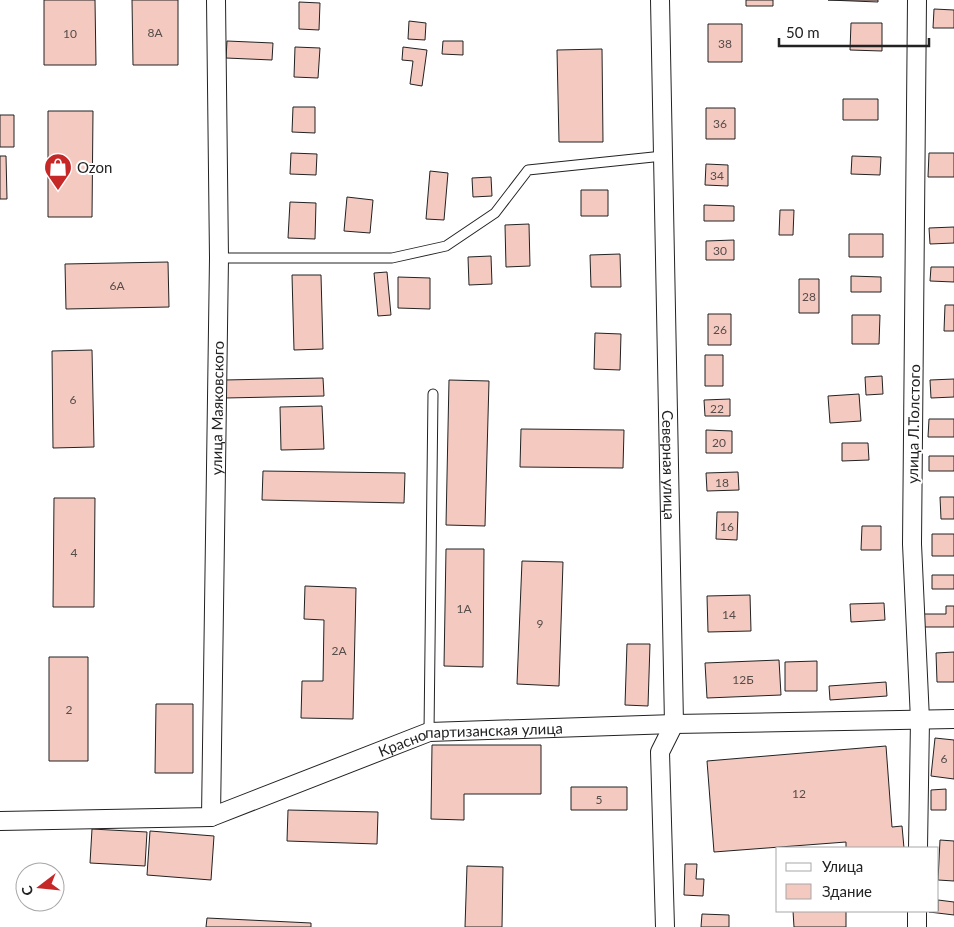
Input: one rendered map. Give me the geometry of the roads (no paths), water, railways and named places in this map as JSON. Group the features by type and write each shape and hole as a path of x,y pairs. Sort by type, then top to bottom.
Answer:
{"street":[{"name":"улица Маяковского","path":"210,817 219,258 216,0"},
{"name":"Северная улица","path":"660,0 674,724 660,752 665,927"},
{"name":"улица Л.Толстого","path":"917,0 912,544 920,720 918,847"},
{"name":"Краснопартизанская улица","path":"0,821 210,817 429,732 674,724 954,719"},
{"path":"917,912 917,927"}],"lane":[{"path":"219,258 392,258 446,246 494,213 528,170 663,156"},
{"path":"429,732 433,394"}],"place":[{"name":"Ozon","path":"58,191"}]}
